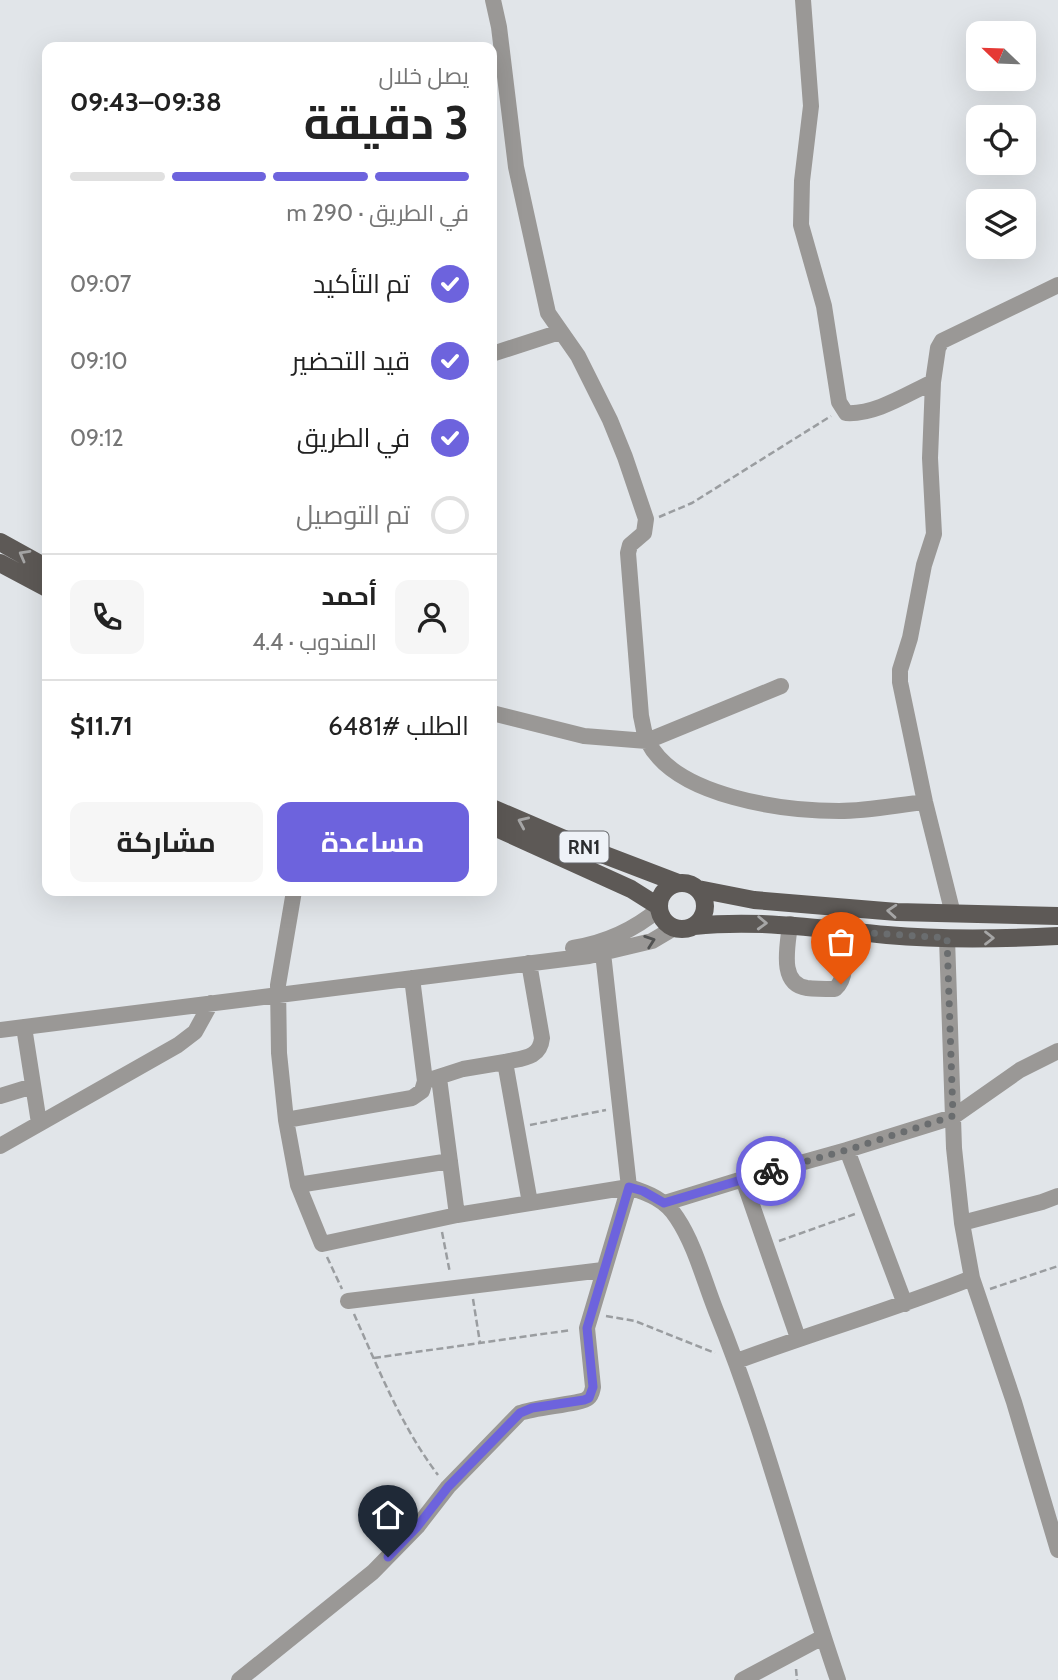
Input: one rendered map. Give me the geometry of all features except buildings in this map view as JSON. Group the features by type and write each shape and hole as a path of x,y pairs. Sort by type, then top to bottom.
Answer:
{"main road":[{"path":"0,542 42,565"},
{"path":"0,563 42,585"},
{"name":"RN1","path":"497,810 565,840 678,883 754,900 953,914 1058,916"},
{"name":"RN1","path":"497,829 631,889 659,908 664,921 674,928"},
{"path":"659,908 662,894 678,883"},
{"path":"674,928 688,929 700,921 705,901 698,889"},
{"path":"694,926 734,922 790,924 842,931 947,938 1058,936"}],"street":[{"path":"493,0 499,27 516,167 548,313 578,356 610,420 646,519 644,533 630,545 628,553 640,706 647,741 657,755 678,774 697,784 760,803 785,808 841,811 925,802"},
{"path":"803,0 811,106 802,181 802,225 824,306 842,410 856,414 933,383"},
{"path":"953,914 925,802 900,682 900,670 910,638 924,565 934,534 930,458 933,383 938,348 942,341 1058,285"},
{"path":"497,352 560,332"},
{"path":"497,714 584,736 647,741 781,686"},
{"path":"293,896 278,990 279,1053 286,1120 298,1185 322,1244 457,1215 629,1187 643,1191 664,1203 678,1218 737,1361 838,1680"},
{"path":"0,1030 211,1003 278,990 584,946 622,933 659,908"},
{"path":"790,924 787,960 789,977 797,985 806,988 835,989 841,984 844,976 842,931"},
{"path":"0,1020 412,978 603,953 652,941 674,928"},
{"path":"947,938 953,1116 962,1223 974,1285 1014,1402 1058,1550"},
{"path":"239,1680 373,1572 417,1527 448,1487 520,1413 532,1408 589,1398 593,1387 587,1328 629,1187 603,953"},
{"path":"286,1120 412,1098 432,1079 463,1069 531,1057 538,1052 542,1038 529,963"},
{"path":"412,978 450,1161 457,1215"},
{"path":"0,1146 178,1045 195,1032 211,1003"},
{"path":"24,1027 39,1123"},
{"path":"664,1203 953,1116 1020,1070 1058,1051"},
{"path":"505,1062 530,1203"},
{"path":"0,1097 33,1086"},
{"path":"847,1150 905,1304"},
{"path":"298,1185 450,1161"},
{"path":"743,1179 798,1338"},
{"path":"962,1223 1058,1196"},
{"path":"348,1301 603,1270"},
{"path":"737,1361 798,1338 974,1285"},
{"path":"742,1680 823,1637"}],"path":[{"path":"646,519 664,516 692,503 842,410"},
{"path":"517,1128 620,1107"},
{"path":"766,1245 869,1210"},
{"path":"439,1219 453,1287"},
{"path":"322,1244 392,1401 418,1448 448,1487"},
{"path":"974,1285 1058,1266"},
{"path":"471,1285 480,1343"},
{"path":"374,1358 587,1328 604,1317 635,1321 737,1361"}],"way so far":[{"path":"771,1171 953,1116 947,938 842,931 844,976 841,984"}],"route":[{"path":"388,1557 417,1527 448,1487 520,1413 532,1408 589,1398 593,1387 587,1328 629,1187 643,1191 664,1203 771,1171"}]}
